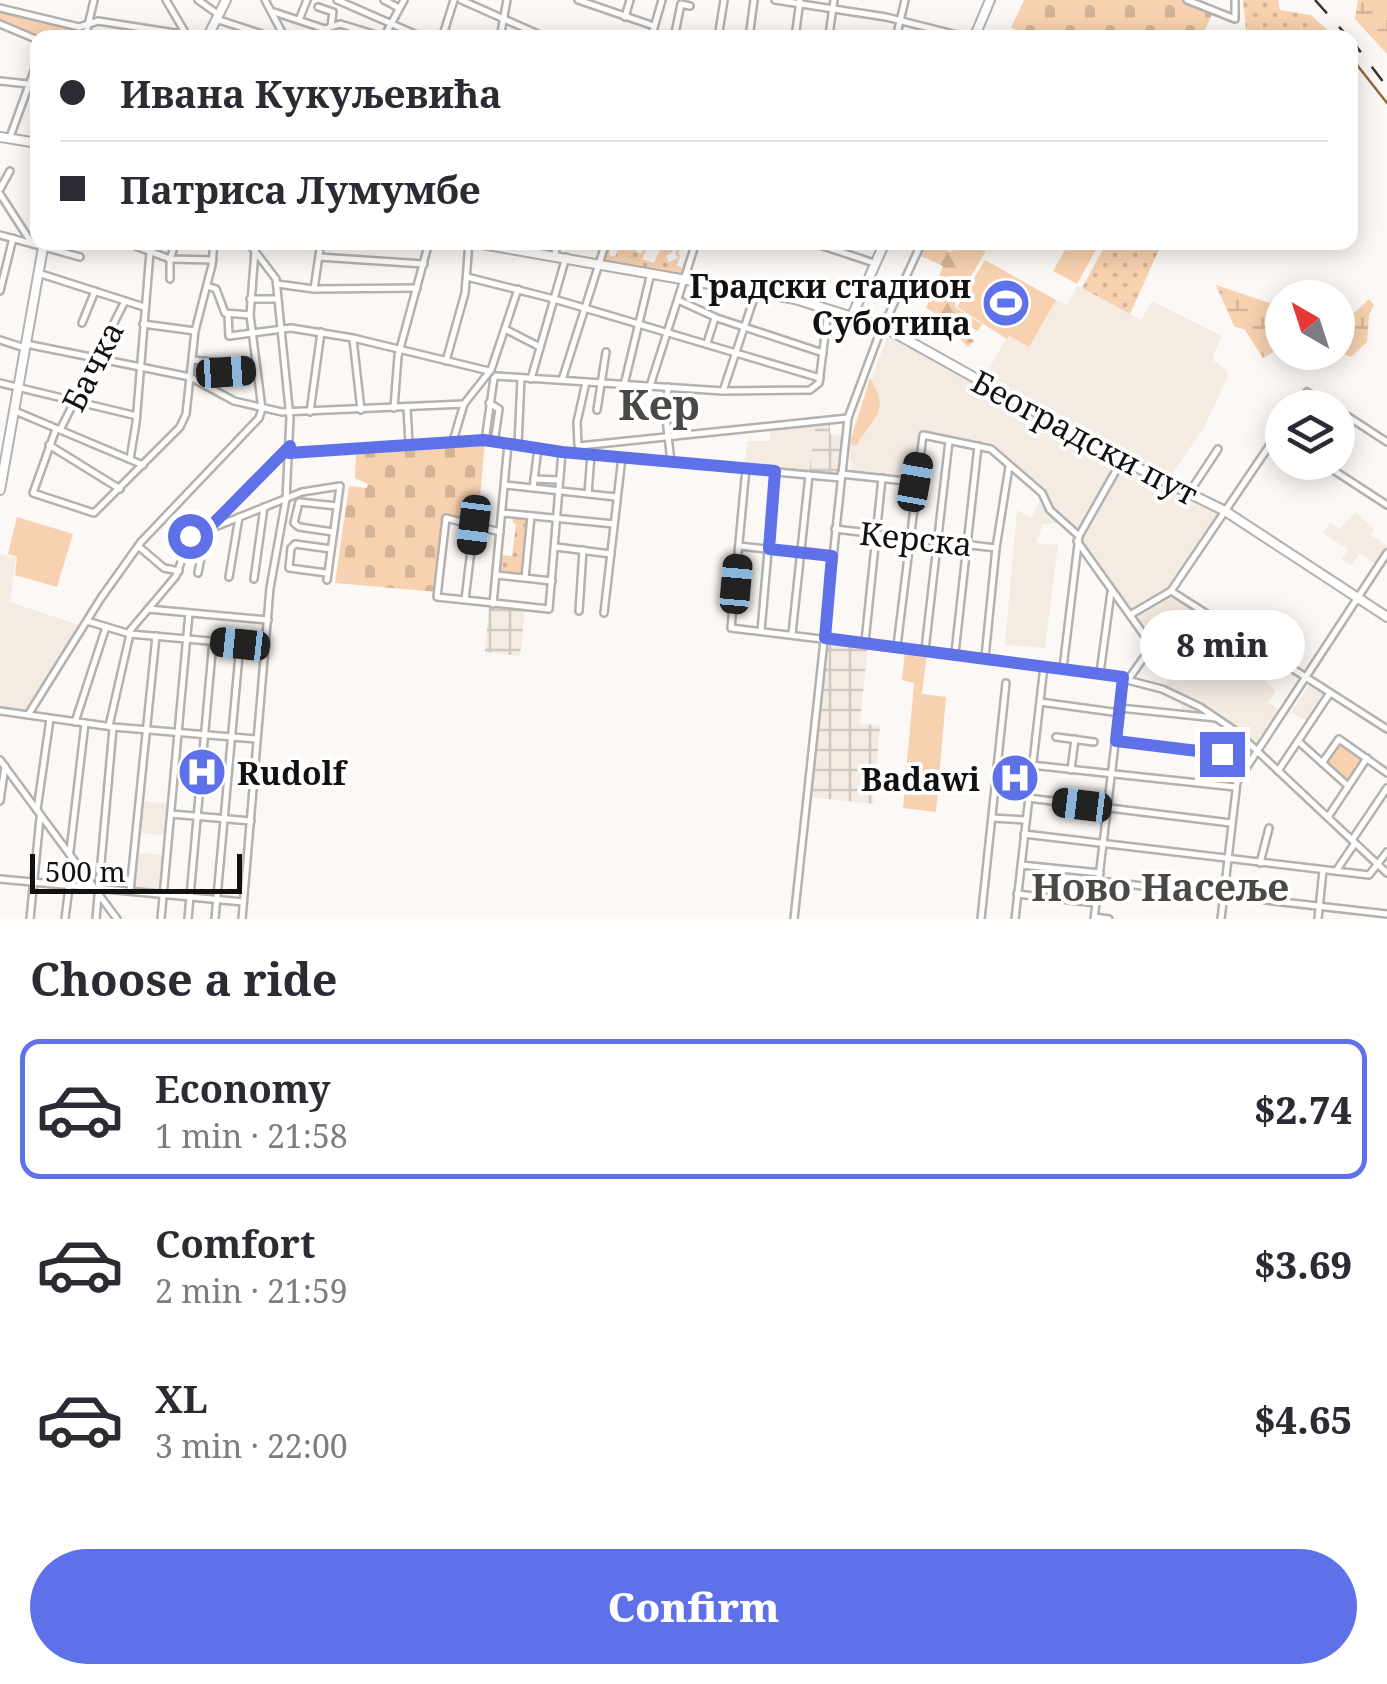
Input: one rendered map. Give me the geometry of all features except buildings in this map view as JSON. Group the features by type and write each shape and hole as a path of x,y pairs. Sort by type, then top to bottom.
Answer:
{"main road":[{"path":"210,30 226,0"},
{"path":"979,30 990,0"},
{"path":"5,137 30,142"},
{"path":"0,490 43,250"},
{"name":"Београдски пут","path":"542,250 554,256 828,308 884,327 1122,460 1225,511 1387,617"},
{"path":"852,316 881,250"}],"street":[{"path":"87,30 94,0"},
{"path":"166,0 184,30"},
{"path":"198,0 217,17 252,30"},
{"path":"265,0 282,30"},
{"path":"298,20 306,0"},
{"path":"338,0 405,30"},
{"path":"384,0 399,8"},
{"path":"387,30 404,0"},
{"path":"445,30 457,0 529,30"},
{"path":"502,30 507,0"},
{"path":"578,0 654,26"},
{"path":"625,17 630,0"},
{"path":"653,30 662,0"},
{"path":"719,30 724,0"},
{"path":"750,30 754,0"},
{"path":"775,0 866,13 933,30"},
{"path":"833,30 834,0"},
{"path":"866,13 867,0"},
{"path":"898,30 906,0"},
{"path":"1190,0 1236,19 1235,0"},
{"path":"796,30 800,2"},
{"path":"675,30 681,4 690,6"},
{"path":"318,7 333,12 328,27"},
{"path":"0,8 79,27 98,22 157,30"},
{"path":"274,12 328,27 359,30"},
{"path":"0,24 30,37"},
{"path":"5,137 30,79"},
{"path":"0,81 28,84"},
{"path":"10,171 0,192 30,241"},
{"path":"0,211 7,207"},
{"path":"0,235 30,242"},
{"path":"0,290 13,238"},
{"path":"61,250 80,257"},
{"path":"145,250 170,259 213,260"},
{"path":"170,278 173,250"},
{"path":"49,445 120,490 184,421 195,332 214,250"},
{"path":"314,289 320,250"},
{"path":"394,408 400,350 427,250"},
{"path":"446,362 467,277 469,250"},
{"path":"554,256 555,250"},
{"path":"562,380 604,250"},
{"path":"650,386 693,250"},
{"path":"834,250 875,264"},
{"path":"794,919 848,418 918,250"},
{"path":"242,919 268,620 286,499 290,412 277,284 255,251"},
{"path":"31,715 87,620 138,546 259,418 262,409 250,315 255,251"},
{"path":"130,459 150,252"},
{"path":"531,378 566,257"},
{"path":"318,258 424,264"},
{"path":"38,273 144,307"},
{"path":"624,384 650,273"},
{"path":"467,277 554,298 820,378"},
{"path":"277,284 314,289 418,288"},
{"path":"206,286 216,290 221,309 228,315 250,315"},
{"path":"484,440 491,375 518,289"},
{"path":"82,323 95,292"},
{"path":"723,391 756,292"},
{"path":"250,299 278,298"},
{"path":"678,300 743,327 823,353"},
{"name":"Бачка","path":"120,490 94,513 36,495 34,489 49,445 125,301"},
{"path":"228,315 228,336 280,328 321,332 491,375 723,391 810,390 818,386 820,378 828,308"},
{"path":"707,343 716,317"},
{"path":"143,324 195,332"},
{"path":"504,329 540,347"},
{"path":"310,412 321,332"},
{"path":"353,338 361,410"},
{"path":"0,340 140,364 190,378 227,398 262,409 310,412 464,404"},
{"path":"597,410 606,352"},
{"path":"192,360 222,364 223,371 256,370"},
{"path":"453,441 464,404 491,375"},
{"path":"518,445 521,378"},
{"path":"578,450 577,422 586,382"},
{"path":"0,383 137,416"},
{"path":"668,388 671,462"},
{"path":"490,404 499,409 496,437"},
{"path":"407,408 409,444"},
{"path":"14,411 143,465"},
{"path":"96,919 111,726 129,634 179,571 187,539 216,524 289,449 484,440 562,452 848,418"},
{"path":"1355,421 1387,442"},
{"path":"897,646 923,435 991,449 1044,498 1078,539 1151,649 1126,678 1120,710 1094,918 1109,919"},
{"path":"925,650 950,441"},
{"path":"492,604 508,444"},
{"path":"955,653 978,446"},
{"path":"532,488 538,448"},
{"path":"1188,493 1218,449"},
{"path":"578,450 622,458 915,482"},
{"path":"500,532 446,518 437,598 549,609 562,452"},
{"path":"588,494 591,454"},
{"path":"1130,615 1171,591 1265,456"},
{"path":"604,613 622,458"},
{"path":"1063,668 1078,539 1122,460"},
{"path":"984,657 1010,466"},
{"path":"746,468 732,628 1002,659 1100,673 1162,689 1216,717 1387,873"},
{"path":"761,631 775,471"},
{"path":"792,634 809,475"},
{"path":"866,642 882,478"},
{"path":"534,479 558,480"},
{"path":"1349,480 1387,504"},
{"path":"505,485 617,497"},
{"path":"216,524 319,488 340,486 336,506 334,532 327,577 289,568 292,544 331,549"},
{"path":"334,532 295,526 298,502 336,506"},
{"path":"254,578 264,507"},
{"path":"502,513 614,524"},
{"path":"524,578 531,516"},
{"path":"230,577 240,517"},
{"path":"465,600 474,525"},
{"name":"Керска","path":"835,529 996,548"},
{"path":"198,573 206,531"},
{"path":"138,546 164,568 179,571"},
{"path":"739,546 832,556"},
{"path":"556,547 611,554"},
{"path":"579,612 583,550"},
{"path":"1220,919 1235,787 1387,554"},
{"path":"496,575 552,581"},
{"path":"1100,673 1112,589"},
{"path":"1171,591 1387,729"},
{"path":"148,609 268,620"},
{"path":"161,919 189,613"},
{"path":"87,620 129,634 266,646"},
{"path":"75,722 106,626"},
{"path":"130,892 156,636"},
{"path":"188,919 213,641"},
{"path":"215,919 240,644"},
{"path":"1014,919 1044,666"},
{"path":"982,919 1006,682"},
{"path":"1278,770 1330,693"},
{"path":"1040,702 1214,720 1216,717"},
{"path":"0,711 85,724 257,739"},
{"path":"30,919 50,719"},
{"path":"70,854 85,724"},
{"path":"1056,737 1094,742"},
{"path":"1322,763 1339,738 1387,772"},
{"path":"1070,770 1075,740"},
{"path":"1116,741 1212,752 1248,765"},
{"path":"1298,741 1348,786"},
{"path":"1328,817 1367,758"},
{"path":"2,763 117,919"},
{"path":"0,802 2,763"},
{"path":"1031,764 1235,787"},
{"path":"1336,872 1387,788"},
{"path":"1028,798 1231,822"},
{"path":"171,814 250,821"},
{"path":"992,818 1026,820"},
{"path":"1260,862 1269,828"},
{"path":"1024,834 1369,875 1387,852"},
{"path":"1021,865 1387,914"},
{"path":"1318,919 1323,870"},
{"path":"0,879 243,902"},
{"path":"65,919 69,886"},
{"path":"1017,894 1096,903"}],"shaded area":[{"path":"1078,286 1141,320 1152,301 1222,336 1213,355 1228,376 1204,428 1171,475 1175,481 1226,509 1172,591 1270,654 1260,674 1275,691 1269,702 1284,714 1259,752 1223,721 1181,717 1182,697 1163,690 1172,671 1061,523 1043,524 1036,543 1058,545 1045,648 1005,645 1017,510 1031,518 1044,493 993,443 923,433 914,478 853,472 851,468 849,446 855,423 888,335 979,385 1008,336 1029,347 1056,300 1067,305"},
{"path":"830,422 830,434 844,435 838,473 809,472 816,423"},
{"path":"816,423 809,472 745,464 747,441 770,441 770,428"},
{"path":"1356,512 1374,529 1371,535 1387,546 1375,564 1360,553 1351,565 1342,559 1348,550 1323,533 1330,523 1339,529"},
{"path":"0,554 16,558 10,602 79,625 26,711 0,707"},
{"path":"489,605 525,608 520,656 485,652"},
{"path":"828,639 868,644 860,723 880,726 873,804 811,797"},
{"path":"1310,684 1326,694 1308,722 1291,712"},
{"path":"143,801 169,804 165,835 140,833"},
{"path":"136,853 165,855 162,893 132,890"}],"green space":[{"path":"1024,0 1182,0 1213,12 1205,30 1011,28"},
{"path":"1243,0 1278,0 1280,10 1311,15 1327,30 1246,30"},
{"path":"1358,0 1387,0 1387,54 1355,19"},
{"path":"0,10 75,30 30,30 30,35 0,22"},
{"path":"604,250 611,250 609,255 615,257 618,250 635,250 640,254 646,250 642,259 654,263 660,250 672,250 666,256 669,262 678,258 675,251 682,250 677,265 682,268 688,250 694,250 684,279 600,264"},
{"path":"921,250 986,251 955,303 956,308 982,324 978,331 969,326 964,331 974,341 968,347 948,327 938,323 940,316 926,308 943,266 919,255"},
{"path":"1065,250 1096,250 1077,284 1053,271"},
{"path":"1102,250 1159,250 1130,314 1082,288"},
{"name":"Градски стадион Суботица","path":"985,260 1056,300 1029,347 1009,336 1007,339 957,307"},
{"path":"1216,285 1265,301 1265,357 1245,330 1234,326"},
{"path":"1369,299 1374,305 1369,315 1367,342 1355,353 1355,312"},
{"path":"870,378 880,407 856,446 850,443"},
{"path":"485,440 478,522 444,514 437,592 335,583 349,486 367,488 368,484 355,478 356,449"},
{"path":"513,515 530,517 528,540 523,543 524,577 497,574 499,555 512,556 516,524"},
{"path":"17,517 73,534 57,587 15,575 17,557 8,554"},
{"path":"1184,623 1222,646 1206,672 1168,649"},
{"path":"905,651 927,653 922,694 946,697 936,812 903,808 914,683 902,680"},
{"path":"1340,741 1365,759 1348,784 1325,763"}],"waterway":[{"path":"1358,66 1387,103"}],"railway":[{"path":"1315,0 1342,30"},
{"path":"1358,49 1387,87"}],"place":[{"name":"Градски стадион Суботица","path":"1006,303"},
{"name":"Rudolf","path":"202,772"},
{"name":"Badawi","path":"1015,778"}],"district":[{"name":"Кер","path":"659,403"},
{"name":"Ново Насеље","path":"1160,886"}],"route":[{"path":"190,536 206,531 290,446 289,453 484,440 562,452 775,471 769,549 832,556 825,638 1123,677 1116,741 1222,754"}]}
